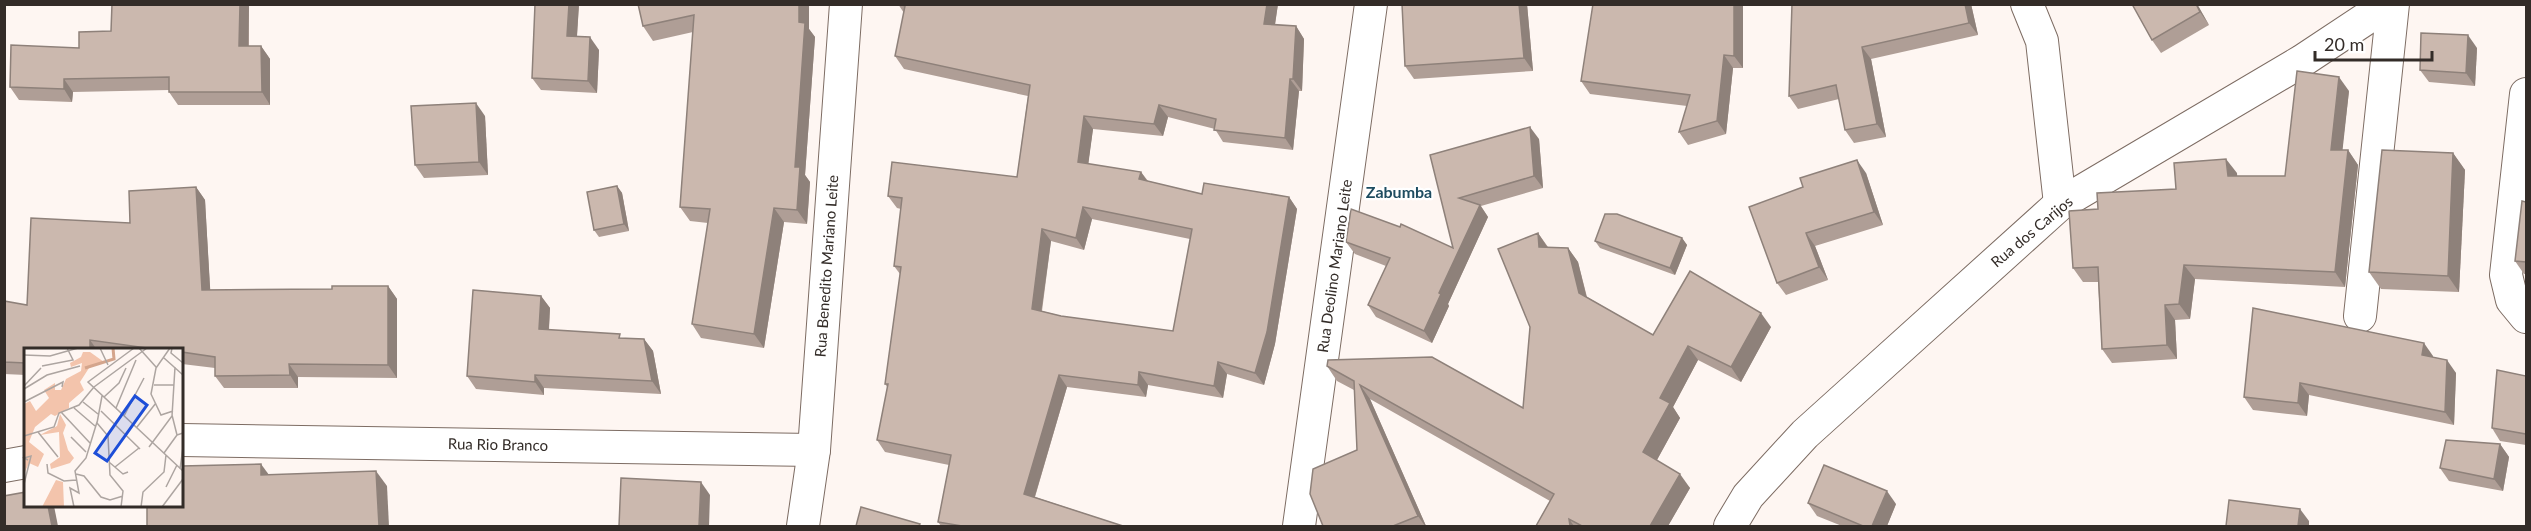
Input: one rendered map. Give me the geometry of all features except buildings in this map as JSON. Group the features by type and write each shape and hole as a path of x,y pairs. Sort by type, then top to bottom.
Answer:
{"street":[{"name":"Rua Benedito Mariano Leite","path":"803,526 814,450 846,4"},
{"name":"Rua Deolino Mariano Leite","path":"1299,526 1371,4"},
{"path":"2027,4 2042,41 2060,204"},
{"name":"Rua dos Carijos","path":"1730,526 1748,496 1805,434 2060,204 2302,61 2388,4"},
{"path":"2361,316 2393,4"},
{"path":"2526,94 2506,275 2512,300 2526,316"},
{"name":"Rua Rio Branco","path":"183,440 814,450"},
{"path":"4,466 24,462"}],"district":[{"name":"Zabumba","path":"1399,192"}]}
